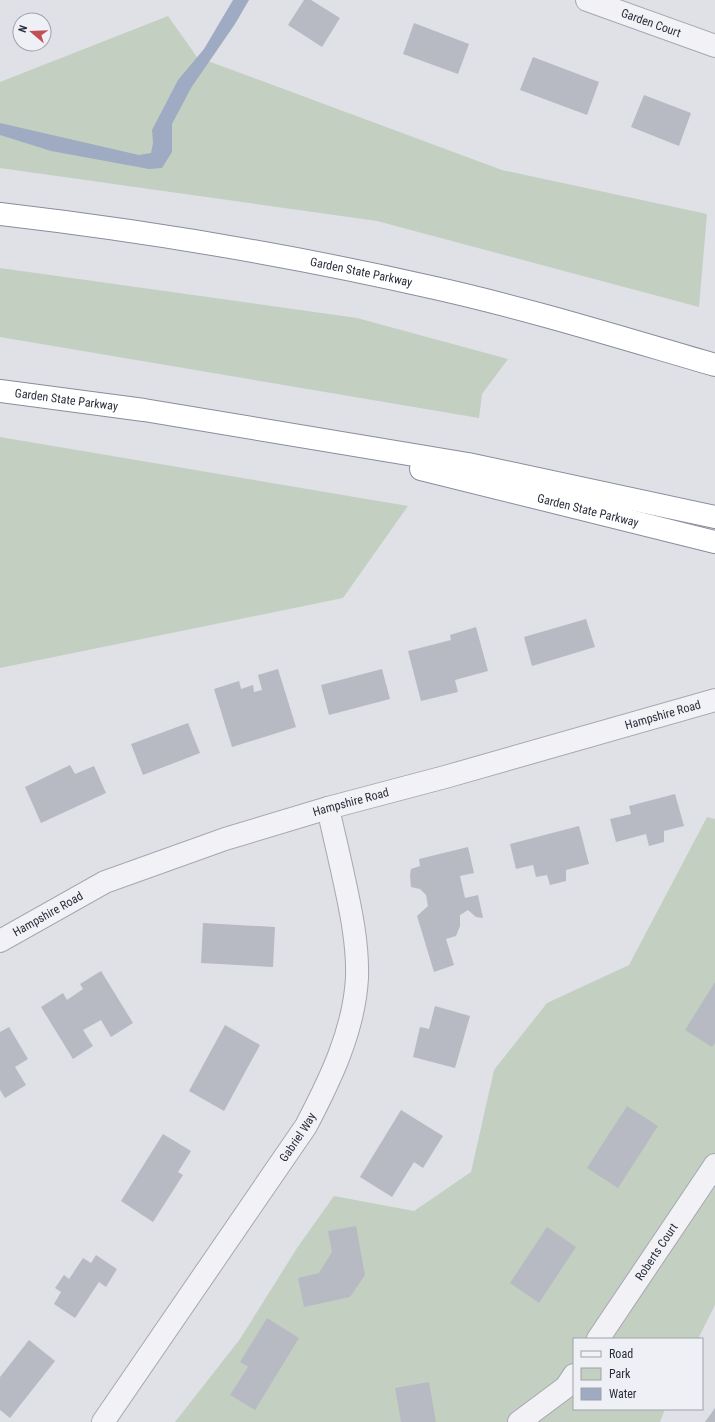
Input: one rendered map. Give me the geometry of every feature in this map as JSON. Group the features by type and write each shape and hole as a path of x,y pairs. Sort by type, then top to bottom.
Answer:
{"highway":[{"name":"Garden State Parkway","path":"0,214 146,233 366,273 436,288 511,307 715,365"},
{"name":"Garden State Parkway","path":"0,391 144,410 468,464 715,517"},
{"name":"Garden State Parkway","path":"298,436 461,480 715,542"}],"street":[{"name":"Garden Court","path":"587,0 715,46"},
{"name":"Hampshire Road","path":"0,942 105,882 225,839 328,808 445,778 715,700"},
{"name":"Gabriel Way","path":"103,1422 306,1126 326,1087 343,1044 352,1012 356,985 356,944 351,910 328,808"},
{"name":"Roberts Court","path":"599,1338 715,1165"},
{"path":"519,1422 566,1387 573,1376"}],"green space":[{"path":"168,16 197,57 502,170 707,214 699,307 377,221 0,168 0,82"},
{"path":"0,268 357,318 508,359 482,394 479,418 0,337"},
{"path":"0,437 408,506 343,598 0,668"},
{"path":"707,817 715,819 715,1305 698,1338 573,1338 573,1410 665,1410 660,1422 175,1422 240,1339 297,1248 334,1196 414,1211 471,1172 494,1070 547,1003 629,965"}],"water":[{"path":"233,0 249,0 235,24 191,88 172,124 172,152 162,168 149,169 51,151 0,135 0,123 139,155 151,153 153,143 152,130 178,80 204,49"}],"building":[{"path":"304,0 311,0 340,18 322,47 288,25"},
{"path":"414,23 469,44 458,74 403,54"},
{"path":"533,57 599,82 587,115 520,90"},
{"path":"644,95 691,113 679,146 631,127"},
{"path":"586,619 595,647 532,666 524,637"},
{"path":"476,627 488,671 455,680 458,692 421,701 408,651 451,640 450,635"},
{"path":"278,669 296,727 232,747 214,689 239,681 241,689 253,685 254,692 262,690 258,675"},
{"path":"382,669 390,699 329,715 321,685"},
{"path":"188,723 200,753 143,775 131,744"},
{"path":"70,765 75,774 94,766 106,793 41,823 25,787"},
{"path":"675,794 684,826 664,831 664,842 649,846 646,834 616,842 610,819 631,814 629,806"},
{"path":"579,826 589,864 566,870 566,881 550,885 547,875 536,877 533,865 516,869 510,844"},
{"path":"468,847 474,873 460,876 465,898 478,895 483,918 476,917 468,910 460,915 460,926 456,936 446,939 454,965 434,972 417,916 428,906 426,895 420,889 411,887 411,869 420,866 419,859"},
{"path":"203,923 275,927 273,967 201,963"},
{"path":"101,971 133,1023 111,1037 101,1020 83,1030 93,1046 73,1059 41,1007 63,993 67,1000 83,989 80,984"},
{"path":"715,982 715,1043 712,1047 685,1030"},
{"path":"435,1006 470,1016 455,1068 413,1057 420,1027 429,1029"},
{"path":"225,1025 260,1045 224,1111 189,1091"},
{"path":"9,1027 28,1059 15,1067 26,1085 5,1098 0,1090 0,1032"},
{"path":"627,1106 658,1126 618,1188 587,1168"},
{"path":"401,1110 443,1136 423,1168 414,1162 392,1197 360,1177"},
{"path":"163,1134 191,1151 178,1172 183,1175 153,1222 121,1201"},
{"path":"356,1226 365,1275 350,1297 304,1307 298,1278 319,1273 332,1252 328,1231"},
{"path":"547,1227 576,1247 539,1303 510,1283"},
{"path":"96,1255 117,1269 106,1287 99,1282 75,1318 54,1304 61,1292 55,1288 64,1275 69,1279 83,1258 91,1263"},
{"path":"267,1318 299,1338 255,1410 230,1395 248,1367 240,1362"},
{"path":"29,1340 55,1361 10,1418 0,1410 0,1377"},
{"path":"429,1382 436,1422 401,1422 395,1388"},
{"path":"715,1408 715,1422 705,1422"}]}
